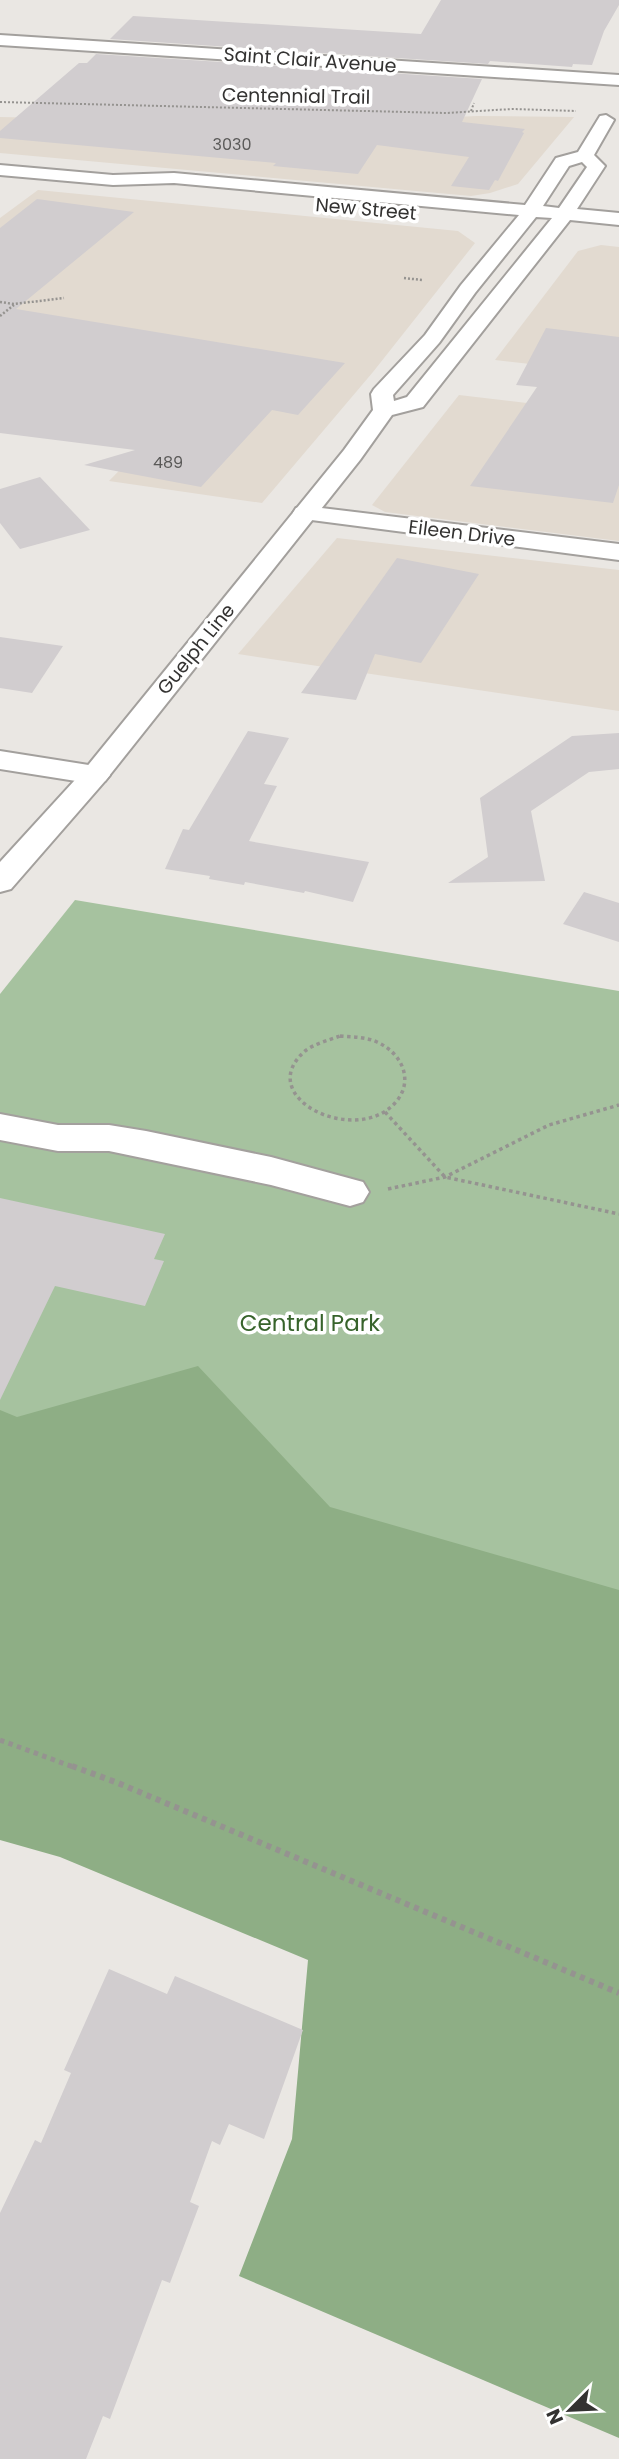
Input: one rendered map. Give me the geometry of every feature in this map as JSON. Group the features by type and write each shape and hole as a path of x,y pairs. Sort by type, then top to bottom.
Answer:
{"main road":[{"name":"Saint Clair Avenue","path":"0,40 619,80"},
{"path":"384,411 415,402 560,221 596,166 585,156 611,114"},
{"name":"Guelph Line","path":"0,882 95,775 305,513 384,411 382,394 432,339 468,289 527,217 562,162 585,156"},
{"name":"New Street","path":"0,170 113,180 169,193 527,217 619,233"},
{"name":"New Street","path":"560,221 619,219"},
{"name":"Eileen Drive","path":"305,513 619,552"},
{"path":"0,760 95,775"},
{"path":"0,1127 58,1138 109,1138 271,1171 351,1192"}],"path":[{"name":"Centennial Trail","path":"0,102 379,112 577,111"},
{"path":"471,111 474,103"},
{"path":"404,278 422,280"},
{"path":"0,302 15,304 64,298"},
{"path":"0,316 15,304"},
{"path":"340,1036 367,1038 382,1044 397,1055 404,1065 408,1081 400,1099 385,1112 349,1120 330,1118 304,1107 292,1093 288,1073 297,1055 316,1042 340,1036"},
{"path":"351,1192 401,1187 445,1177 549,1125 619,1105"},
{"path":"385,1112 445,1177 619,1214"},
{"path":"0,1740 118,1783 619,1993"}],"shaded area":[{"path":"477,116 574,117 518,184 471,196 0,153 0,117 379,125 391,120"},
{"path":"38,190 458,231 475,243 373,372 262,503 109,481 150,439 0,415 0,218"},
{"path":"601,245 619,247 619,374 495,360 578,251"},
{"path":"459,395 619,414 619,541 385,512 372,505"},
{"path":"337,538 619,570 619,711 238,654"}],"green space":[{"name":"Central Park","path":"75,900 619,991 619,1816 0,1651 0,994"},
{"path":"198,1366 330,1507 619,1590 619,2438 239,2276 292,2139 308,1960 60,1857 0,1840 0,1410 17,1417"}],"building":[{"path":"441,0 619,0 619,5 604,31 592,65 573,64 572,67 110,39 133,16 421,34"},
{"path":"96,54 482,79 462,122 525,129 498,181 495,180 489,190 451,186 469,157 377,145 358,174 273,166 276,163 0,138 0,131 79,63 87,63"},
{"path":"37,199 134,212 16,309 345,363 298,415 272,410 201,487 84,465 135,450 0,433 0,228"},
{"path":"546,328 619,337 619,485 613,503 470,486 537,387 516,385"},
{"path":"40,477 90,530 20,549 0,523 0,489"},
{"path":"397,558 479,574 421,663 375,654 356,700 301,693"},
{"path":"0,637 63,646 32,693 0,688"},
{"path":"248,731 289,738 264,784 277,786 249,841 369,862 353,902 305,891 304,893 245,882 244,885 165,869 183,829 189,830"},
{"path":"619,733 619,769 589,772 531,811 545,881 448,883 488,857 480,798 572,736"},
{"path":"584,892 619,903 619,942 563,924"},
{"path":"0,1198 165,1234 154,1259 164,1261 145,1306 55,1286 0,1400"},
{"path":"109,1969 167,1994 175,1976 303,2030 264,2139 229,2124 220,2145 212,2141 190,2202 199,2206 170,2283 162,2280 110,2419 103,2416 86,2459 0,2459 0,2213 35,2140 41,2143 71,2073 64,2070"}]}
